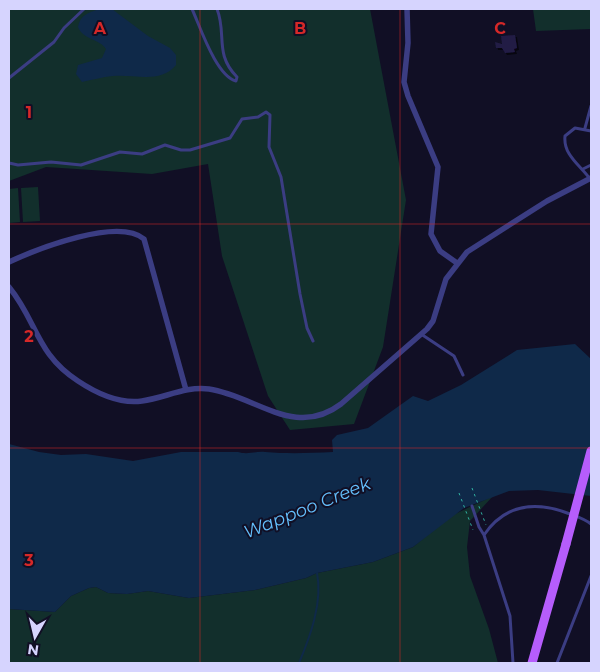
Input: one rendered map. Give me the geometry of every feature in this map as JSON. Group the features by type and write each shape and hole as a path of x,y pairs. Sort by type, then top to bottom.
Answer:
{"main road":[{"path":"532,663 591,451"}],"street":[{"path":"407,9 408,37 404,82 408,96 438,166 432,234 440,251 457,263"},
{"path":"9,288 19,299 40,343 57,364 98,392 117,399 141,401 186,390 208,389 233,395 292,418 319,416 330,412 341,404 421,334 433,321 446,279 457,263 473,247 547,201 590,178"},
{"path":"9,262 36,249 68,239 121,230 137,233 144,239 186,390"}],"lane":[{"path":"9,78 54,42 64,28 84,9"},
{"path":"192,9 215,60 230,78 236,81 237,76 228,67 222,52 217,9"},
{"path":"584,128 591,106"},
{"path":"9,163 18,165 51,162 81,165 120,152 142,154 166,145 181,150 190,150 224,141 230,138 242,119 258,117 266,112 270,115 269,147 284,191 300,294 307,328 313,341"},
{"path":"590,178 575,163 564,142 568,132 575,128 584,128 591,131"},
{"path":"583,169 591,164"},
{"path":"421,334 454,356 463,375"},
{"path":"472,506 479,527 484,535 510,616 513,663"},
{"path":"484,535 506,514 527,506 558,509 591,524"},
{"path":"557,663 591,576"}],"path":[{"path":"472,488 486,525"},
{"path":"459,494 473,530"}],"green space":[{"path":"9,9 370,9 406,200 383,347 354,424 290,430 268,396 222,256 208,164 152,174 46,167 9,181"},
{"path":"533,9 591,9 591,29 536,31"},
{"path":"38,187 40,221 23,222 21,188"},
{"path":"18,188 20,222 9,223 9,189"},
{"path":"493,496 470,521 467,547 470,576 489,629 498,663 9,663 9,609 55,612 71,596 96,587 108,593 127,594 148,591 189,598 255,590 306,578 317,573 373,562 413,547 451,516"}],"water":[{"path":"99,9 112,9 148,36 170,48 176,55 176,65 170,71 155,76 113,76 82,82 76,74 78,65 102,58 106,49 100,43 84,35 78,27 83,17"},
{"name":"Wappoo Creek","path":"575,344 591,359 591,496 538,490 509,491 464,508 413,547 373,562 317,573 306,578 255,590 189,598 148,591 127,594 108,593 96,587 71,596 55,612 9,609 9,444 39,452 61,455 86,454 133,461 181,452 333,452 332,440 337,435 368,428 413,396 428,401 461,385 517,350"}],"building":[{"path":"515,35 517,48 514,49 515,52 505,53 502,48 496,48 495,42 502,44 501,36"}],"waterway":[{"path":"299,663 311,631 317,607 317,573"}]}
